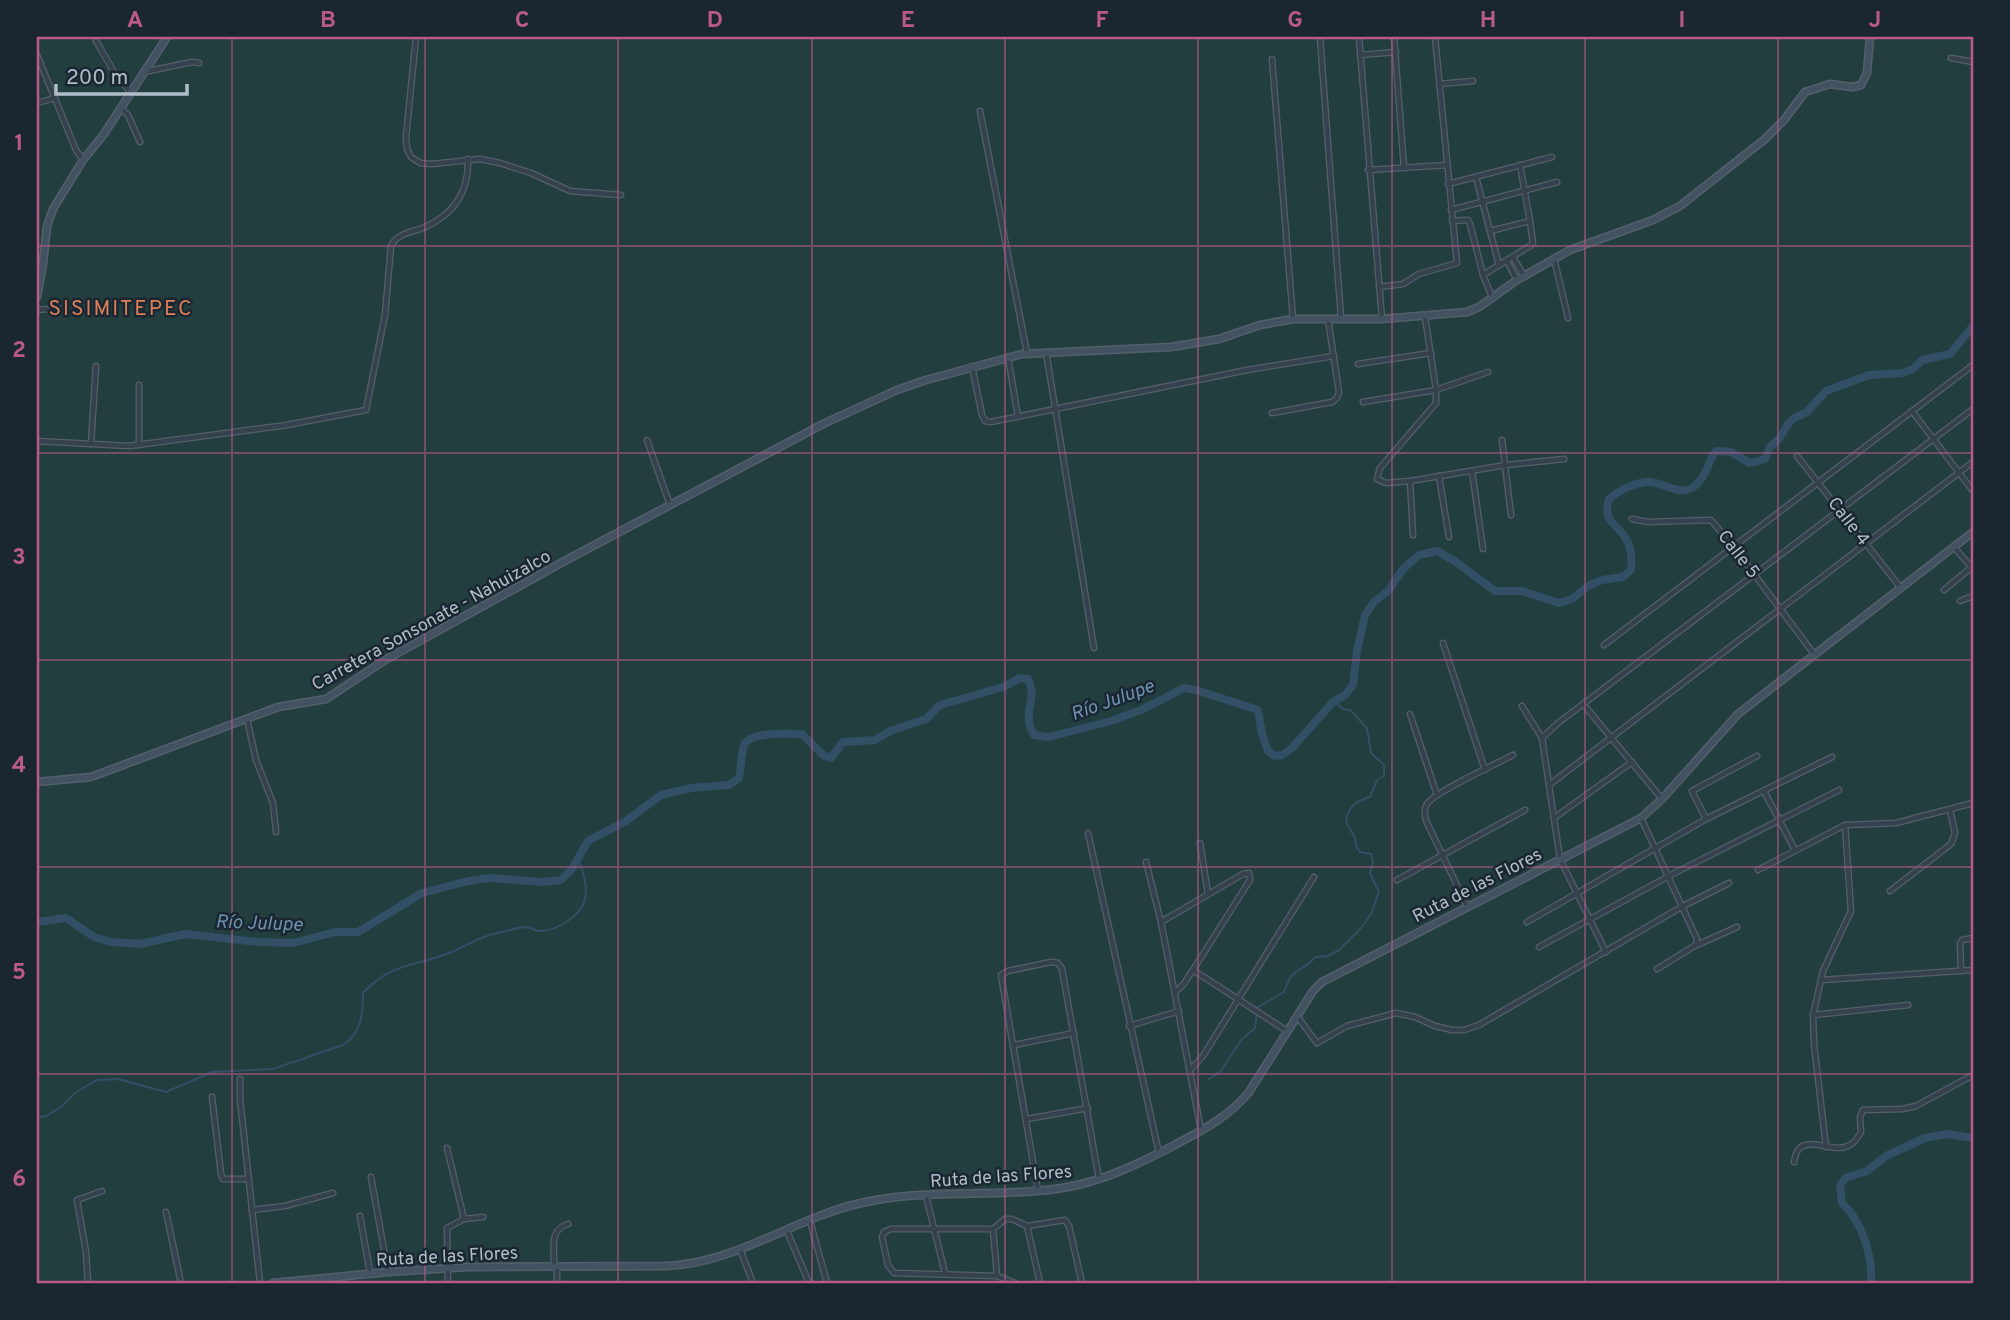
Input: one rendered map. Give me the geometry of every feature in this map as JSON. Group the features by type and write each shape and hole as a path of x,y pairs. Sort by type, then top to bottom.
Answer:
{"street":[{"path":"37,297 49,218 83,160 167,37"},
{"path":"416,37 405,138 411,157 420,163 432,164 468,159 499,163 531,173 570,191 621,195"},
{"path":"1320,37 1340,318"},
{"path":"1359,37 1382,319"},
{"path":"1394,37 1404,168"},
{"path":"1379,287 1403,284 1419,274 1457,263 1435,37"},
{"name":"Carretera Sonsonate - Nahuizalco","path":"37,782 79,778 105,772 278,707 326,699 408,648 670,505 850,411 926,380 1027,353 1171,347 1219,339 1260,325 1293,319 1382,319 1468,312 1555,258 1599,238 1653,220 1681,206 1765,139 1784,120 1805,92 1830,85 1861,85 1867,73 1870,37"},
{"path":"96,41 114,72 131,93"},
{"path":"1360,55 1396,52"},
{"path":"37,55 76,150 83,160"},
{"path":"1951,58 1973,62"},
{"path":"1272,59 1293,319"},
{"path":"144,72 191,62 199,63"},
{"path":"1438,83 1473,81"},
{"path":"37,103 55,98"},
{"path":"121,108 128,115 140,142"},
{"path":"980,111 1027,353"},
{"path":"1448,184 1552,157"},
{"path":"37,441 139,445 287,425 366,410 385,315 393,240 426,227 453,206 466,185 468,159"},
{"path":"1368,170 1447,165"},
{"path":"1483,275 1533,244 1520,165"},
{"path":"1476,177 1499,265"},
{"path":"1451,210 1557,182"},
{"path":"1452,220 1463,219 1470,224 1483,275 1492,297"},
{"path":"1490,231 1530,221"},
{"path":"1513,257 1521,278"},
{"path":"1555,258 1568,318"},
{"path":"1507,261 1521,278"},
{"path":"37,310 58,308"},
{"path":"1425,317 1436,403 1377,474 1381,482 1410,481 1506,465 1564,459"},
{"path":"1272,413 1332,402 1337,398 1339,392 1328,318"},
{"path":"1046,351 1094,648"},
{"path":"1358,364 1431,353"},
{"path":"972,366 985,421 1055,410 1247,370 1334,356"},
{"path":"1008,357 1018,417"},
{"path":"1604,645 1973,365"},
{"path":"91,444 96,366"},
{"path":"1363,402 1436,390 1488,372"},
{"path":"139,385 139,445"},
{"path":"1542,738 1550,729 1973,409"},
{"path":"1912,410 1973,491"},
{"path":"647,440 670,505"},
{"path":"1502,440 1511,515"},
{"name":"Calle 4","path":"1797,456 1900,587"},
{"path":"1549,785 1973,463"},
{"path":"1472,471 1483,549"},
{"path":"1439,476 1449,537"},
{"path":"1410,481 1413,535"},
{"name":"Calle 5","path":"1632,519 1648,522 1710,520 1733,546 1814,654"},
{"name":"Ruta de las Flores","path":"273,1283 448,1268 683,1265 714,1259 861,1203 1069,1187 1099,1179 1159,1153 1201,1131 1239,1104 1313,990 1322,982 1641,818 1662,799 1738,714 1973,532"},
{"path":"1944,590 1973,568 1954,547"},
{"path":"1960,601 1973,596"},
{"path":"1443,642 1485,770"},
{"path":"1584,705 1662,799"},
{"path":"1522,706 1542,738 1560,859 1606,952"},
{"path":"1410,714 1437,795"},
{"path":"247,719 256,760 273,803 276,832"},
{"path":"1467,906 1428,825 1424,811 1426,805 1437,795 1513,755"},
{"path":"1706,820 1692,791 1757,755"},
{"path":"1527,922 1706,820 1832,757"},
{"path":"1554,818 1632,762"},
{"path":"1539,947 1669,876 1839,790"},
{"path":"1764,791 1795,850"},
{"path":"1758,870 1845,825 1896,823 1973,803"},
{"path":"1397,880 1525,810"},
{"path":"1890,891 1951,844 1955,833 1950,810"},
{"path":"1641,818 1683,906 1697,939 1696,945"},
{"path":"1826,1147 1813,1015 1821,980 1851,911 1845,825"},
{"path":"1088,833 1159,1153"},
{"path":"1200,843 1208,894"},
{"path":"1146,862 1161,922 1201,1131"},
{"path":"1161,922 1243,874 1250,873 1250,880 1193,970 1183,985 1174,992"},
{"path":"1191,1069 1203,1056 1314,877"},
{"path":"1297,1016 1317,1043 1347,1026 1396,1013 1415,1017 1435,1026 1464,1030 1493,1018 1683,906 1729,883"},
{"path":"1657,969 1696,945 1737,927"},
{"path":"1961,971 1960,944 1962,940 1973,938"},
{"path":"1038,1191 1001,975 1008,971 1051,962 1058,963 1062,970 1099,1179"},
{"path":"1193,970 1287,1031"},
{"path":"1821,980 1973,970"},
{"path":"1813,1015 1908,1005"},
{"path":"1129,1026 1179,1011"},
{"path":"1014,1045 1074,1033"},
{"path":"1794,1162 1800,1147 1846,1147 1858,1139 1863,1110 1902,1109 1916,1105 1973,1075"},
{"path":"240,1079 260,1283"},
{"path":"212,1097 223,1180 249,1179"},
{"path":"1027,1119 1088,1108"},
{"path":"447,1148 464,1219"},
{"path":"371,1177 388,1272"},
{"path":"88,1283 77,1200 102,1191"},
{"path":"252,1210 306,1201 332,1193"},
{"path":"926,1196 945,1273"},
{"path":"166,1212 181,1283"},
{"path":"360,1216 370,1273"},
{"path":"447,1283 447,1228 464,1219 483,1217"},
{"path":"1015,1283 997,1276 898,1274 888,1265 882,1237 884,1232 891,1229 993,1229 1005,1219 1012,1219 1027,1226 1061,1220 1068,1223 1082,1283"},
{"path":"810,1221 827,1283"},
{"path":"557,1283 554,1233 559,1227 568,1224"},
{"path":"1027,1226 1040,1283"},
{"path":"993,1229 997,1276"},
{"path":"787,1231 809,1283"},
{"path":"740,1249 753,1283"}],"green space":[{"path":"37,37 1973,37 1973,1283 37,1283"}],"waterway":[{"name":"Río Julupe","path":"37,922 66,918 94,937 111,942 140,944 185,934 293,943 335,932 358,932 422,893 468,881 491,878 543,882 561,880 572,869 588,841 626,821 661,795 691,788 729,785 739,778 744,745 754,737 802,734 823,755 831,758 843,742 875,740 890,731 926,719 940,705 1003,687 1020,678 1028,679 1031,687 1029,719 1034,735 1049,737 1111,721 1141,710 1184,688 1258,710 1268,751 1275,756 1282,755 1353,685 1365,615 1374,602 1389,590 1403,569 1419,555 1437,551 1495,591 1522,591 1559,603 1572,599 1588,586 1602,580 1623,577 1631,570 1629,545 1608,517 1609,499 1645,482 1680,490 1691,488 1703,476 1716,451 1731,452 1750,463 1765,459 1770,447 1779,439 1788,424 1807,412 1826,391 1869,375 1902,373 1913,369 1922,360 1950,354 1973,326"},
{"path":"1258,1007 1284,992 1294,973 1315,957 1328,956 1339,950 1371,914 1379,892 1370,873 1373,862 1371,854 1360,852 1346,822 1353,805 1370,797 1377,780 1384,776 1384,765 1371,753 1367,728 1350,710 1341,708 1335,700"},
{"path":"37,1118 61,1107 76,1092 97,1080 118,1079 166,1092 212,1072 273,1069 343,1045 358,1028 362,1015 363,993 394,970 449,953 487,936 525,927 538,931 547,930 574,916 583,905 586,894 578,857"},
{"path":"1209,1079 1221,1071 1241,1040 1255,1028 1257,1013"},
{"path":"1871,1283 1865,1240 1855,1219 1842,1203 1840,1186 1845,1178 1867,1171 1886,1156 1925,1138 1946,1134 1973,1138"}],"district":[{"name":"SISIMITEPEC","path":"121,308"}]}
